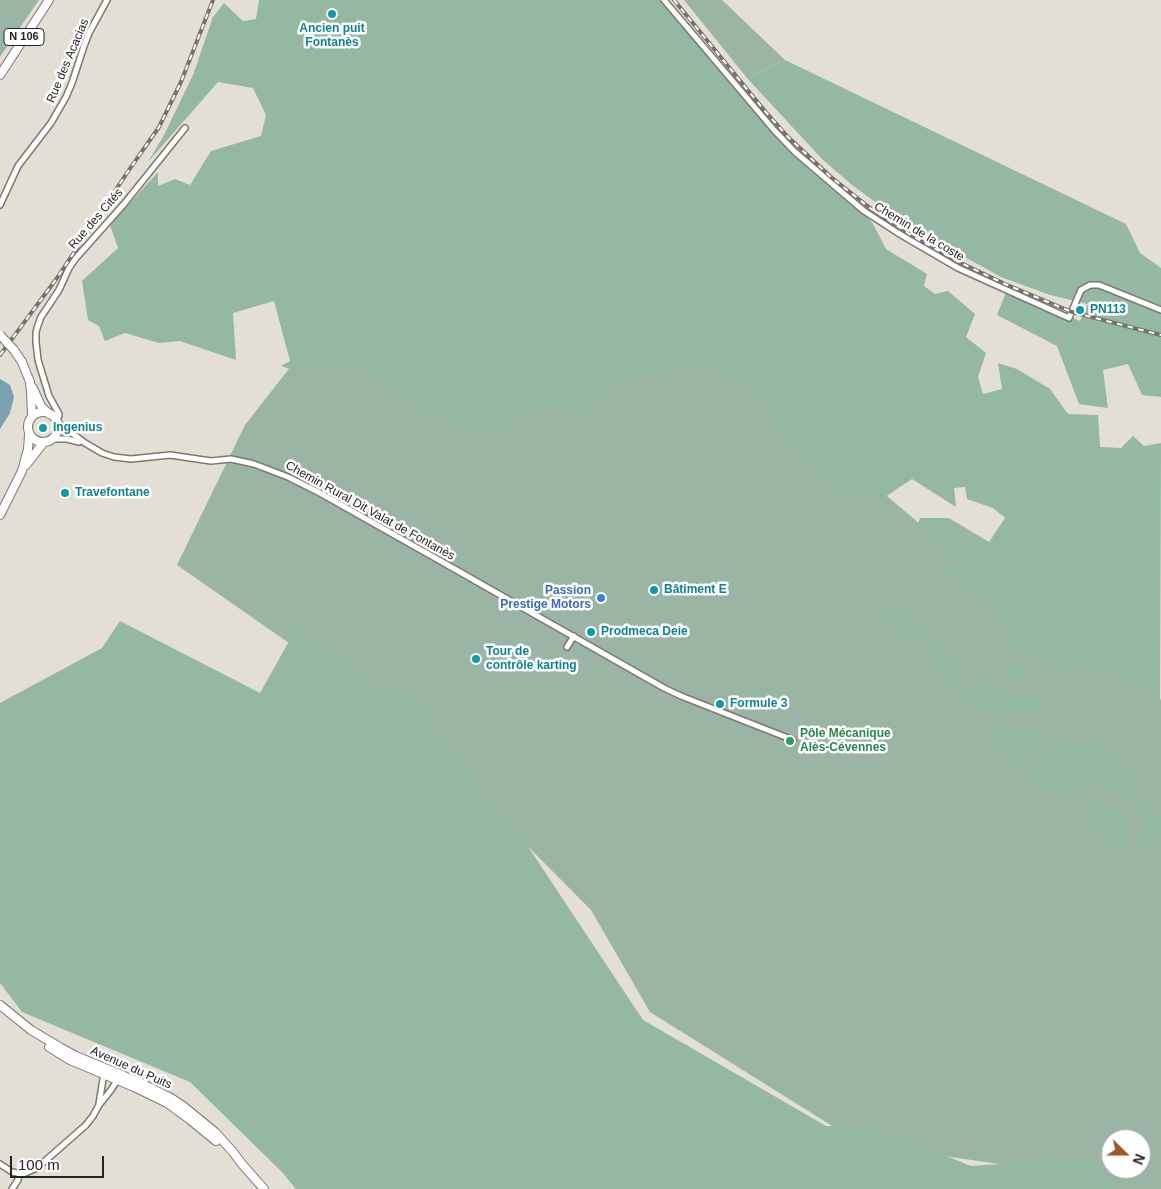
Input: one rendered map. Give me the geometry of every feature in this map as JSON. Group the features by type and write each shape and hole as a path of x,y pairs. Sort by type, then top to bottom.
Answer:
{"main road":[{"name":"N 106","path":"0,75 49,0"},
{"path":"0,335 22,362 41,406 54,418 58,428 52,439 44,442 22,471 0,515"},
{"path":"22,471 28,449 28,425 32,415 30,382"},
{"path":"32,415 42,412 54,418"},
{"path":"29,434 35,440 44,442"},
{"name":"Avenue du Puits","path":"0,1005 46,1040 105,1071 141,1083 183,1106 215,1132 264,1189"}],"street":[{"name":"Rue des Acacias","path":"0,205 18,166 51,123 66,97 84,46 107,0"},
{"name":"Chemin de la coste","path":"664,0 774,130 795,152 864,211 898,234 958,268 1069,318 1081,290 1090,285 1099,285 1161,310"},
{"name":"Rue des Cités","path":"54,418 59,416 59,414 49,396 36,347 36,332 41,317 59,290 76,258 124,204 185,128"},
{"name":"Chemin Rural Dit Valat de Fontanès","path":"54,418 85,443 114,457 131,459 170,455 211,461 230,459 272,470 320,493 674,693 793,740"},
{"name":"Chemin Rural Dit Valat de Fontanès","path":"52,439 67,439 85,443"},
{"path":"567,647 574,636"},
{"path":"0,1164 12,1172 23,1174 37,1168 79,1132 93,1116 98,1105 105,1071"},
{"path":"98,1105 119,1077"},
{"path":"12,1189 18,1180 19,1174"}],"green space":[{"path":"0,0 39,0 0,57"},
{"path":"259,0 667,0 774,130 872,222 886,249 927,274 924,286 935,294 948,291 975,314 966,337 986,353 978,377 983,394 1002,389 998,363 1017,369 1050,389 1068,414 1098,415 1100,447 1121,448 1133,436 1144,446 1161,443 1160,703 1131,681 1082,666 1060,669 1043,660 1011,649 994,599 961,593 941,568 956,570 959,560 933,543 917,527 920,518 949,518 989,542 1005,518 993,508 967,499 965,487 954,488 956,507 912,479 882,499 841,493 792,456 779,428 751,391 723,373 694,369 613,379 603,404 581,422 574,411 526,409 512,427 494,437 447,423 414,408 359,364 347,357 343,374 334,363 306,374 281,366 290,361 274,301 233,313 236,360 180,341 159,343 125,333 105,341 99,326 88,320 82,281 118,248 110,225 158,172 158,186 175,179 190,185 211,151 261,136 266,115 253,88 218,82 148,162 164,135 193,75 213,17 224,3 243,21 256,19"},
{"path":"684,0 722,0 785,60 747,78"},
{"path":"785,60 1126,224 1140,253 1161,268 1161,397 1142,395 1128,364 1103,370 1108,408 1079,404 1057,346 997,315 1007,290 1080,321 1088,304 1050,295 1001,277 897,218 852,185 822,159 747,78"},
{"name":"Pôle Mécanique Alès-Cévennes","path":"461,308 756,374 850,465 945,545 1147,683 1161,700 1161,1189 1079,1189 1013,1166 861,1144 650,1012 591,910 462,780 375,703 177,565 245,425 299,356"},
{"path":"895,600 912,611 958,656 970,675 957,685 970,687 989,681 1002,692 1015,697 1030,694 1052,704 1037,712 1016,716 996,714 972,707 942,683 933,665 930,649 885,627 875,619"},
{"path":"120,621 260,693 297,627 379,687 423,700 436,732 527,845 643,1020 826,1126 874,1127 971,1166 1089,1158 1101,1172 1101,1179 1107,1179 1116,1189 296,1189 282,1172 190,1082 22,1012 0,983 0,703 102,648"},
{"path":"1005,663 1025,666 1038,673 1025,683 1003,675"},
{"path":"1058,723 1022,756 1014,772 996,748 983,725 1005,729 1032,730"},
{"path":"1078,742 1099,745 1118,756 1131,772 1143,798 1158,821 1161,837 1141,849 1142,829 1138,815 1115,789 1095,784 1077,792 1054,795 1028,777 1036,759 1045,751 1059,744"},
{"path":"1096,800 1109,804 1125,821 1128,835 1125,846 1114,854 1106,846 1096,829 1077,808"}],"water":[{"path":"0,379 10,385 14,397 10,413 0,429"}],"railway":[{"path":"0,355 57,278 159,127 181,82 213,0"},
{"path":"674,0 788,137 832,178 870,208 914,237 959,262 1005,284 1072,312 1161,335"}],"place":[{"name":"Ancien puit Fontanès","path":"332,14"},
{"name":"PN113","path":"1080,310"},
{"name":"Ingenius","path":"43,428"},
{"name":"Travefontane","path":"65,493"},
{"name":"Bâtiment E","path":"654,590"},
{"name":"Passion Prestige Motors","path":"601,598"},
{"name":"Prodmeca Deie","path":"591,632"},
{"name":"Tour de contrôle karting","path":"476,659"},
{"name":"Formule 3","path":"720,704"},
{"name":"Pôle Mécanique Alès-Cévennes","path":"790,741"}]}
